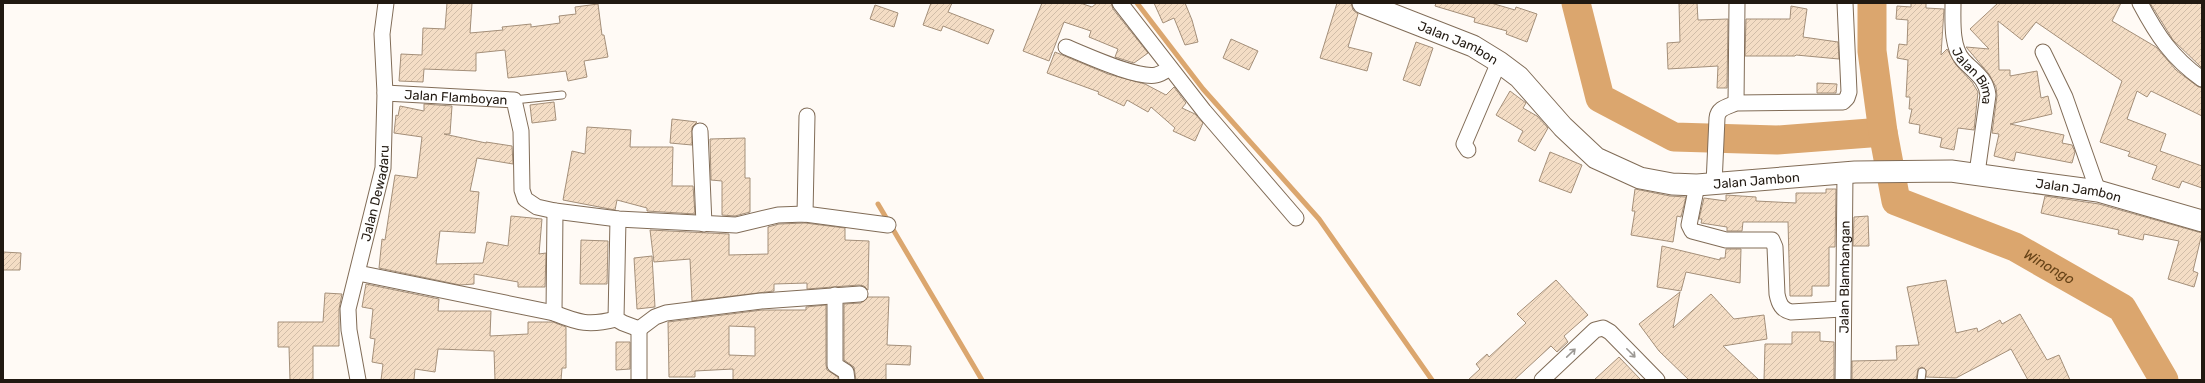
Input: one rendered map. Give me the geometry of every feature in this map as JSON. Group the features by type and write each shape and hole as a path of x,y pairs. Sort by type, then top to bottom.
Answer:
{"main road":[{"name":"Jalan Jambon","path":"1363,3 1473,46 1499,62 1519,77 1563,127 1596,158 1640,178 1672,184 1705,185 1850,173 1951,171 1976,173 2098,191 2202,221"}],"street":[{"name":"Jalan Dewadaru","path":"358,380 349,330 348,309 383,168 385,94 382,34 386,3"},
{"path":"1120,3 1204,111 1296,218"},
{"path":"1736,104 1737,3"},
{"path":"1842,309 1791,312 1783,309 1778,301 1775,247 1772,240 1726,240 1692,231 1689,225 1705,185 1714,155 1717,118 1718,113 1722,109 1736,104 1843,102 1847,98 1849,92 1845,3"},
{"name":"Jalan Bima","path":"1953,3 1954,40 1959,54 1963,60 1982,78 1987,87 1988,95 1976,173"},
{"path":"2140,3 2164,44 2176,59 2202,79"},
{"path":"1066,47 1143,74 1156,75 1170,68"},
{"path":"2044,52 2065,98 2098,191"},
{"path":"1468,150 1464,144 1499,62"},
{"name":"Jalan Flamboyan","path":"385,94 514,100 521,131 523,195 525,199 537,207 555,211 618,219 704,224 736,225 778,215 805,214 888,225"},
{"path":"805,214 806,116"},
{"path":"700,131 704,224"},
{"name":"Jalan Blambangan","path":"1843,380 1842,309 1850,173"},
{"path":"554,312 555,211"},
{"path":"616,318 618,219"},
{"path":"358,273 554,312 577,322 596,324 616,318"},
{"path":"639,329 654,317 666,313 835,295 860,294"},
{"path":"835,295 835,365 846,372 847,380"},
{"path":"616,318 623,324 639,329"},
{"path":"1542,380 1595,330 1603,328 1610,332 1657,380"},
{"path":"639,329 639,380"}],"lane":[{"path":"514,100 562,95"},
{"path":"1921,380 1922,372"}],"building":[{"path":"447,3 472,3 470,33 503,30 502,27 531,24 531,27 560,23 559,16 576,14 575,7 598,4 602,35 604,35 608,57 584,61 587,77 568,81 566,71 508,78 505,50 476,53 476,71 424,69 423,82 399,81 401,54 422,55 423,28 445,29"},
{"path":"931,3 952,3 948,12 994,30 988,44 943,26 941,31 923,25"},
{"path":"1042,3 1080,3 1092,7 1097,3 1111,3 1113,9 1148,53 1134,63 1115,57 1118,49 1089,37 1091,31 1064,22 1049,61 1023,51"},
{"path":"1154,3 1185,3 1192,20 1198,42 1185,45 1174,18 1163,23"},
{"path":"1337,3 1351,3 1353,10 1358,14 1348,47 1372,53 1367,71 1320,58"},
{"path":"1436,3 1491,3 1515,10 1516,7 1537,14 1527,42 1506,34 1507,31 1474,22 1475,18 1435,6"},
{"path":"1679,3 1697,3 1698,20 1728,19 1727,88 1717,88 1718,66 1668,69 1667,43 1680,42"},
{"path":"1911,3 1926,3 1926,8 1944,9 1941,55 1947,49 1956,65 1972,82 1978,92 1974,130 1958,128 1954,150 1940,147 1942,138 1919,133 1920,125 1909,123 1912,109 1909,109 1910,97 1906,97 1908,60 1897,58 1899,44 1907,45 1908,20 1896,19 1897,6 1911,7"},
{"path":"1998,3 2121,3 2112,21 2156,47 2176,70 2197,86 2202,88 2202,116 2151,91 2147,97 2137,91 2127,119 2166,134 2160,151 2202,166 2202,188 2182,181 2179,188 2152,179 2157,166 2128,156 2130,152 2100,142 2122,81 2036,22 2022,40 1998,21 1999,70 2010,70 2010,76 2037,71 2041,98 2048,96 2052,114 2010,124 2064,135 2062,143 2072,145 2075,152 2072,163 2016,152 2014,161 1994,156 1999,134 1992,133 1997,96 1996,87 1989,74 1966,47 1989,49 1970,29"},
{"path":"2150,3 2202,3 2202,68 2173,40"},
{"path":"875,5 898,13 894,27 870,19"},
{"path":"1791,6 1807,9 1803,37 1838,42 1839,59 1796,55 1745,56 1746,19 1790,19"},
{"path":"1231,39 1258,51 1249,70 1223,58"},
{"path":"1416,42 1433,48 1420,86 1403,80"},
{"path":"1055,52 1108,74 1145,84 1166,95 1174,87 1186,103 1182,108 1195,114 1203,123 1195,141 1173,131 1175,128 1151,107 1148,112 1127,100 1124,106 1098,94 1099,92 1047,73"},
{"path":"1817,83 1837,84 1836,93 1817,93"},
{"path":"1510,91 1526,103 1523,108 1537,116 1548,128 1535,151 1518,141 1523,131 1496,115"},
{"path":"554,102 556,120 532,123 530,105"},
{"path":"424,104 452,106 450,134 444,134 486,143 512,146 513,164 477,158 470,191 479,192 475,233 440,231 436,264 483,263 487,242 508,246 511,216 542,219 539,254 546,253 545,287 518,287 518,282 474,274 474,284 460,285 379,268 382,239 385,240 395,175 417,178 422,137 394,133 396,115 398,116 400,106 424,111"},
{"path":"672,119 697,122 692,127 692,145 670,143"},
{"path":"587,127 631,130 630,147 673,147 672,186 693,186 695,214 647,211 647,208 617,200 615,210 563,200 572,151 585,154"},
{"path":"745,138 745,178 750,178 750,212 735,216 722,215 722,181 711,180 710,139"},
{"path":"1550,152 1582,165 1571,193 1539,181"},
{"path":"1635,189 1670,196 1686,197 1681,217 1677,216 1673,242 1631,235 1635,211 1632,211"},
{"path":"1826,189 1836,189 1835,247 1829,247 1829,286 1812,286 1812,296 1790,296 1788,222 1743,222 1742,231 1727,231 1727,227 1701,223 1702,219 1699,219 1704,198 1726,201 1726,195 1756,197 1756,201 1796,203 1796,193 1826,193"},
{"path":"2045,196 2099,204 2202,233 2193,271 2198,273 2194,287 2168,279 2179,241 2144,234 2143,240 2118,234 2119,230 2041,213"},
{"path":"1868,216 1869,246 1853,246 1854,217"},
{"path":"805,223 845,228 845,240 869,241 868,290 864,286 859,285 807,289 807,283 774,284 774,291 692,301 690,259 654,262 650,230 729,234 729,255 768,254 768,227 779,224"},
{"path":"581,240 608,241 607,284 580,284"},
{"path":"1662,246 1720,260 1720,258 1725,258 1726,249 1741,249 1740,283 1686,272 1681,291 1657,287"},
{"path":"3,252 21,253 20,270 3,270"},
{"path":"652,256 655,307 637,309 634,258"},
{"path":"1556,280 1588,315 1564,336 1568,342 1557,352 1551,346 1514,380 1468,380 1480,369 1476,364 1487,354 1489,357 1526,323 1517,314"},
{"path":"1946,280 1956,333 1977,328 1978,332 2000,320 2002,324 2020,314 2047,360 2059,355 2070,380 2028,380 2011,349 1956,378 1926,377 1926,370 1922,367 1918,369 1916,380 1852,380 1852,361 1897,360 1896,346 1919,345 1907,287"},
{"path":"366,284 439,299 438,311 491,311 490,336 528,334 528,322 553,322 566,327 566,368 562,368 561,380 495,380 494,351 438,349 435,372 415,369 414,380 381,380 383,364 372,362 375,339 370,338 373,309 362,307"},
{"path":"1680,292 1673,328 1711,294 1734,319 1764,315 1767,339 1723,346 1759,380 1689,380 1659,351 1639,324"},
{"path":"325,293 342,294 339,309 339,346 313,346 313,380 290,380 289,347 278,347 278,322 323,322"},
{"path":"868,297 889,297 887,345 911,346 910,365 886,364 886,380 856,380 854,367 844,360 844,304 861,303"},
{"path":"826,305 826,365 827,370 838,377 838,380 733,380 733,369 695,371 695,377 669,377 668,322 762,310 806,310 806,307","holes":["729,326 755,327 755,356 729,355"]},
{"path":"1792,332 1820,332 1820,341 1834,342 1834,380 1764,380 1765,344 1792,344"},
{"path":"616,342 630,342 630,369 616,370"},
{"path":"1619,357 1641,380 1594,380"}],"waterway":[{"path":"1137,3 1203,89 1319,219 1432,380"},
{"path":"1576,3 1600,98 1674,137 1777,140 1883,132"},
{"name":"Winongo","path":"1872,3 1872,51 1883,132 1896,201 2015,247 2122,308 2164,380"},
{"path":"878,204 982,380"}]}
